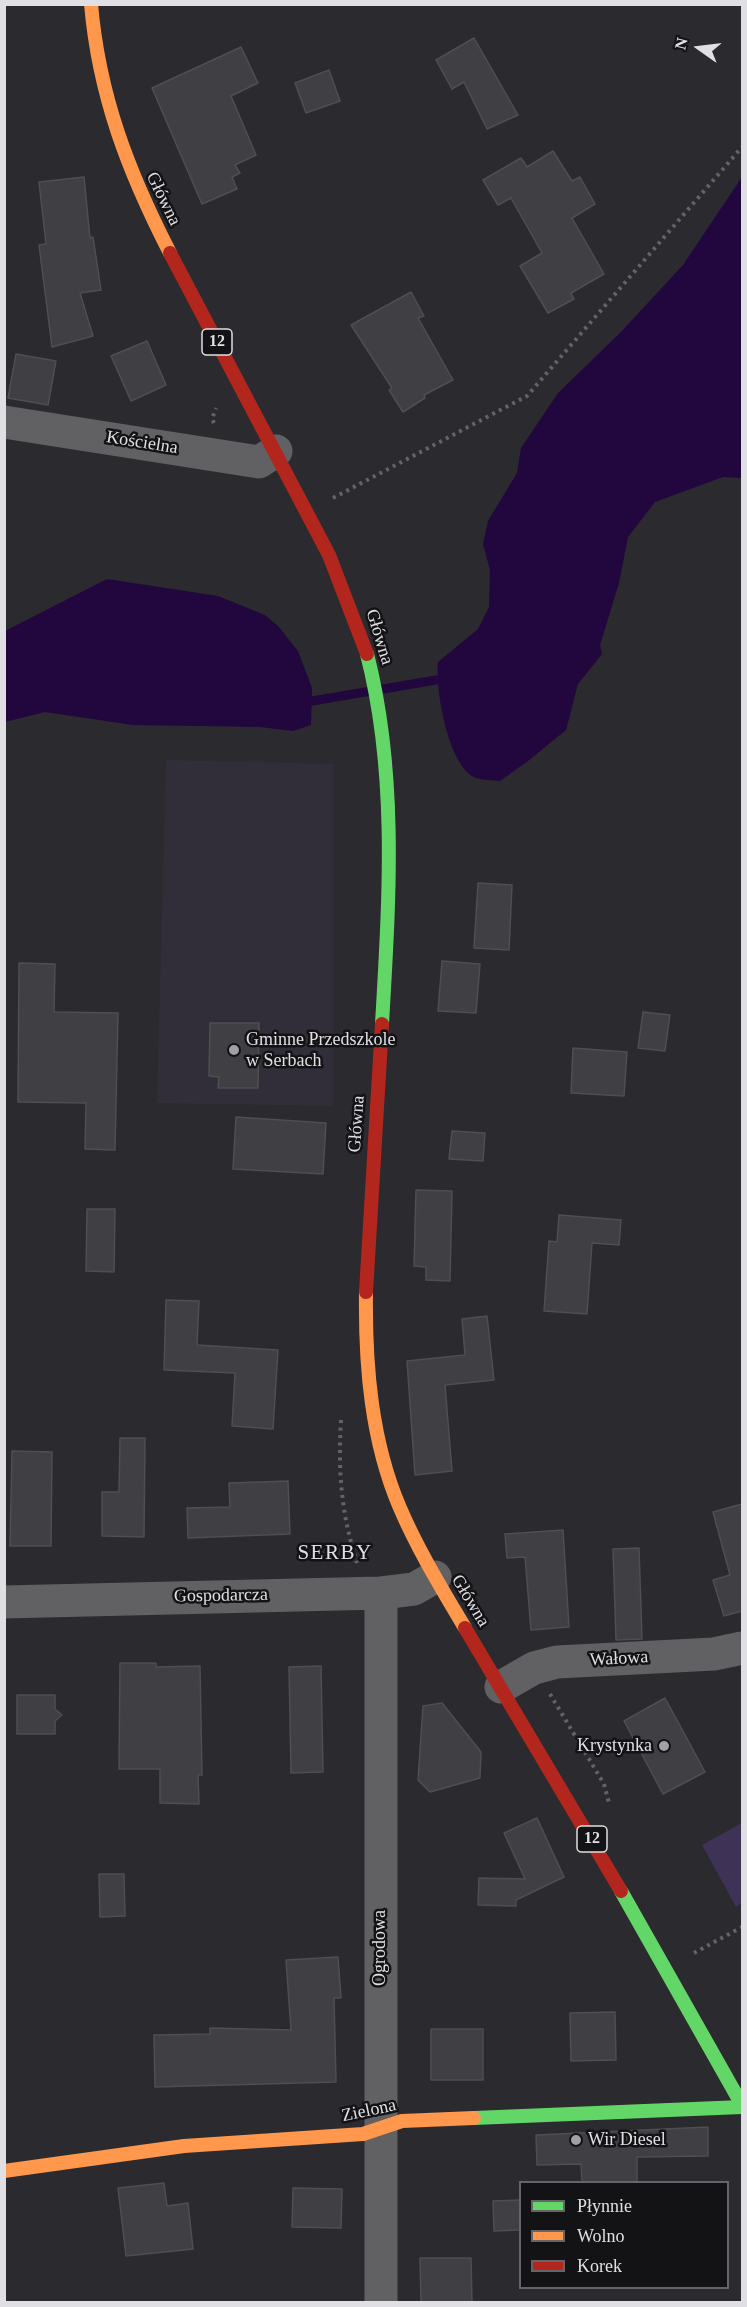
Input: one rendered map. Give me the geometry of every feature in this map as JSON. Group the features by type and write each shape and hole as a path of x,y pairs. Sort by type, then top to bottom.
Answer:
{"main road":[{"name":"Główna","path":"91,4 93,40 100,83 120,147 140,195 276,451 347,595 371,670 379,711 388,805 388,905 366,1319 373,1419 386,1473 406,1526 649,1937 742,2106"},
{"name":"Zielona","path":"4,2171 184,2146 363,2134 402,2121 742,2106"}],"street":[{"name":"Kościelna","path":"4,422 259,462 276,451"},
{"name":"Gospodarcza","path":"4,1602 381,1593 414,1589 435,1577"},
{"name":"Ogrodowa","path":"381,1593 381,2302"},
{"name":"Wałowa","path":"501,1687 534,1668 557,1662 714,1654 742,1648"}],"path":[{"path":"333,498 527,396 742,147"},
{"path":"693,1953 742,1927"}],"shaded area":[{"path":"742,177 742,478 723,477 655,502 628,537 619,583 600,645 602,654 578,684 566,730 500,781 476,778 466,771 458,759 445,726 439,690 438,662 478,629 489,607 490,570 483,544 488,521 517,473 521,448 558,393 621,332 683,265"},
{"path":"107,579 218,596 265,615 278,626 298,651 312,688 311,725 293,731 260,727 133,725 45,712 5,722 5,631"},
{"path":"166,760 333,764 333,1106 157,1103"},
{"path":"742,1823 742,1903 736,1907 702,1845"}],"building":[{"path":"474,38 518,115 487,129 464,82 452,89 436,60"},
{"path":"241,47 258,83 231,96 256,155 235,165 240,173 232,177 237,189 202,204 152,88"},
{"path":"329,70 340,101 306,113 295,83"},
{"path":"553,151 572,181 580,177 595,204 572,218 604,274 571,293 574,299 548,313 520,266 542,253 511,198 498,205 483,180 521,158 527,167"},
{"path":"84,177 90,238 93,237 101,290 80,293 93,336 52,347 39,245 46,244 39,182"},
{"path":"411,292 424,316 418,318 453,380 424,395 425,398 403,412 389,390 392,388 351,325"},
{"path":"147,341 166,385 131,401 111,356"},
{"path":"16,354 56,361 48,405 8,398"},
{"path":"478,883 512,885 509,950 474,948"},
{"path":"442,961 480,964 476,1013 438,1011"},
{"path":"19,963 55,964 54,1012 118,1013 115,1150 85,1149 86,1103 18,1102"},
{"path":"643,1012 670,1015 665,1051 638,1048"},
{"name":"Gminne Przedszkole w Serbach","path":"210,1023 259,1023 258,1088 218,1088 219,1077 209,1076"},
{"path":"573,1048 627,1052 624,1096 571,1093"},
{"path":"236,1117 326,1123 323,1174 233,1169"},
{"path":"452,1131 485,1133 483,1161 449,1159"},
{"path":"416,1190 452,1191 450,1281 426,1280 426,1267 414,1266"},
{"path":"87,1209 115,1209 114,1272 86,1271"},
{"path":"559,1215 621,1220 619,1245 592,1243 587,1314 544,1311 549,1241 557,1242"},
{"path":"166,1300 199,1301 197,1345 278,1350 273,1429 232,1426 235,1373 164,1370"},
{"path":"487,1316 494,1380 445,1385 452,1471 415,1475 407,1361 465,1355 462,1319"},
{"path":"120,1438 145,1438 144,1537 102,1536 102,1492 119,1492"},
{"path":"12,1451 52,1452 51,1546 10,1546"},
{"path":"288,1481 290,1534 188,1538 187,1508 230,1507 229,1483"},
{"path":"742,1504 742,1611 724,1616 713,1580 730,1575 713,1512"},
{"path":"563,1530 569,1627 531,1630 525,1557 507,1558 505,1534"},
{"path":"639,1548 642,1639 616,1640 613,1549"},
{"path":"120,1663 156,1663 156,1667 200,1666 202,1775 198,1775 199,1804 160,1803 160,1769 119,1769"},
{"path":"321,1666 323,1772 291,1773 289,1667"},
{"path":"17,1695 55,1695 55,1709 62,1715 55,1721 55,1734 17,1734"},
{"name":"Krystynka","path":"665,1698 705,1772 663,1794 624,1721"},
{"path":"442,1703 481,1752 480,1778 430,1792 418,1780 423,1706"},
{"path":"537,1818 564,1877 516,1900 516,1906 478,1905 479,1878 525,1879 504,1833"},
{"path":"99,1874 124,1874 125,1916 100,1917"},
{"path":"338,1957 341,1998 334,1998 336,2082 155,2087 154,2035 210,2034 210,2028 291,2030 286,1960"},
{"path":"615,2012 616,2060 571,2061 570,2013"},
{"path":"431,2029 483,2029 483,2080 431,2080"},
{"path":"708,2127 708,2156 637,2157 637,2181 582,2181 581,2164 537,2165 536,2135"},
{"path":"164,2183 167,2206 188,2203 193,2249 126,2256 118,2188"},
{"path":"293,2188 342,2189 341,2228 292,2227"},
{"path":"519,2200 519,2230 494,2231 493,2201"},
{"path":"420,2258 471,2258 472,2302 421,2302"}],"waterway":[{"path":"312,701 436,680"}],"traffic: fast":[{"path":"367,654 377,700 383,746 389,838 382,1024"},
{"path":"621,1891 742,2105"},
{"path":"474,2118 742,2107"}],"traffic: slow":[{"path":"91,4 95,38 108,102 141,192 170,253"},
{"path":"366,1292 369,1374 382,1456 407,1524 465,1628"},
{"path":"4,2171 184,2146 363,2134 402,2121 474,2118"}],"traffic: jam":[{"path":"170,253 329,555 367,654"},
{"path":"366,1292 382,1024"},
{"path":"465,1628 621,1891"}],"place":[{"name":"Gminne Przedszkole w Serbach","path":"234,1050"},
{"name":"Krystynka","path":"664,1746"},
{"name":"Wir Diesel","path":"576,2140"}],"district":[{"name":"SERBY","path":"335,1553"}]}
